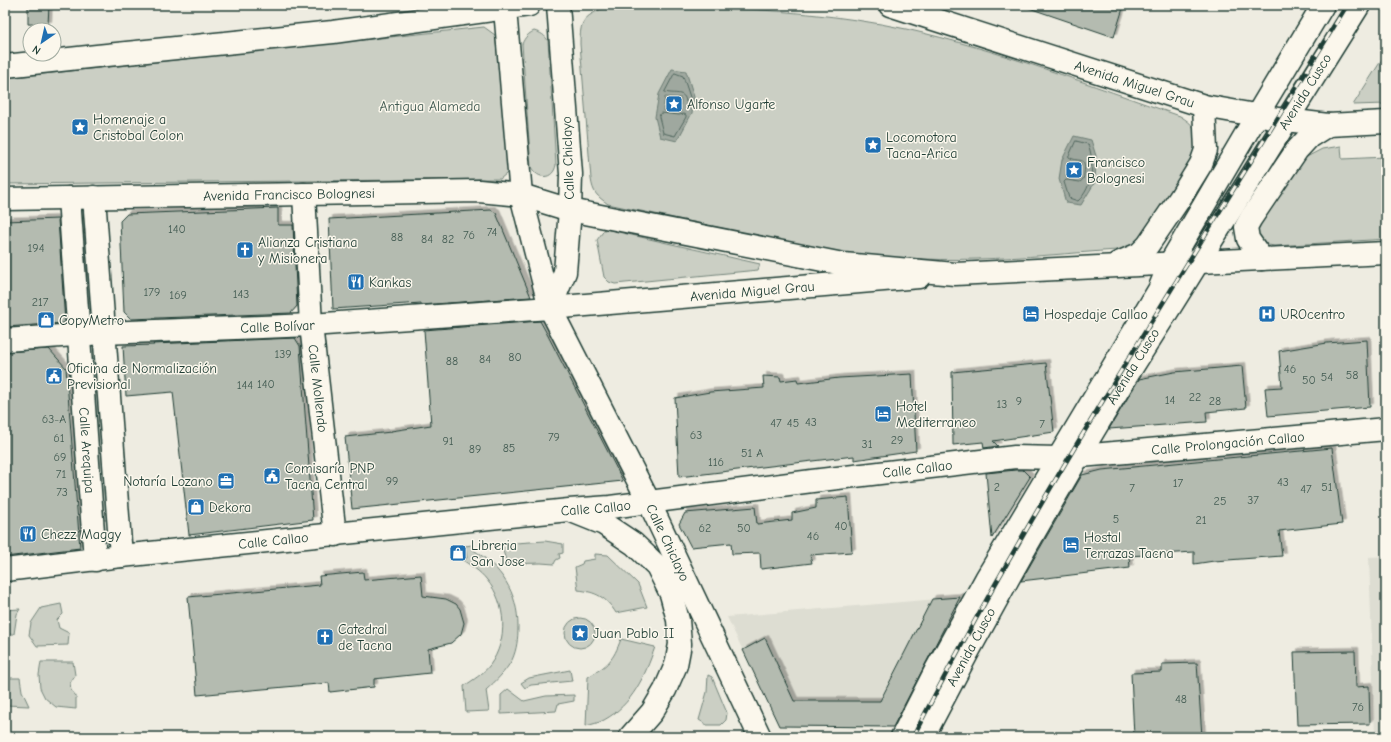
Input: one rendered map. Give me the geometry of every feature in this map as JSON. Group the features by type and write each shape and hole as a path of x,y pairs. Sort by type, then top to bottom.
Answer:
{"street":[{"path":"5,66 333,32 528,5"},
{"name":"Calle Chiclayo","path":"550,308 565,272 570,210 571,174 558,5"},
{"name":"Avenida Miguel Grau","path":"890,5 1204,106 1287,120 1328,125 1386,122"},
{"name":"Avenida Cusco","path":"923,737 1008,577 1069,456 1159,290 1170,263 1256,115 1324,5"},
{"name":"Avenida Cusco","path":"902,737 937,668 986,579 1198,262 1359,5"},
{"name":"Calle Chiclayo","path":"508,7 522,195 550,308 649,502 760,737"},
{"path":"1112,266 1139,254 1148,245 1201,164 1206,150 1204,106"},
{"path":"1262,259 1248,239 1246,227 1297,150 1309,137 1328,125"},
{"name":"Avenida Francisco Bolognesi","path":"5,199 479,191 522,195 570,210"},
{"name":"Calle Mollendo","path":"304,194 311,325 335,535"},
{"name":"Calle Arequipa","path":"94,197 121,556"},
{"name":"Calle Arequipa","path":"69,198 95,560"},
{"name":"Avenida Miguel Grau","path":"570,210 843,264 955,274"},
{"name":"Avenida Miguel Grau","path":"550,308 701,294 955,274 1386,253"},
{"name":"Calle Bolívar","path":"5,340 104,333 311,325 550,308"},
{"name":"Calle Prolongación Callao","path":"1069,456 1386,429"},
{"name":"Calle Callao","path":"5,570 121,556 610,507 812,480 1015,457 1069,456"},
{"path":"569,510 604,524 634,544 657,566 671,594 678,620 680,644 676,665 665,690 652,712 630,737"}],"shaded area":[{"path":"1386,556 1386,737 1375,737 1369,557"},
{"path":"960,597 894,728 779,726 727,617"}],"green space":[{"path":"708,7 783,12 857,20 941,37 1044,69 1180,116 1194,128 1200,145 1148,233 1130,248 1117,250 1012,258 922,259 866,255 829,251 608,204 596,194 591,179 580,44 581,30 584,21 591,14 604,8"},
{"name":"Antigua Alameda","path":"484,27 495,35 512,169 500,179 5,184 5,78"},
{"path":"534,31 542,34 548,41 556,165 549,176 541,176 537,174 531,167 522,44 524,39"},
{"path":"1386,53 1386,104 1353,105"},
{"path":"1341,146 1342,159 1386,157 1386,239 1275,246 1268,245 1259,236 1256,230 1297,162 1322,149"},
{"path":"605,229 760,264 758,270 615,284 609,282 604,277 597,240"},
{"path":"89,233 94,311 86,312 80,234"},
{"path":"98,359 109,520 101,520 89,360"},
{"path":"545,541 563,544 563,553 559,554 560,558 556,560 554,564 507,564 501,544"},
{"path":"472,545 472,549 491,564 506,582 515,603 518,631 516,648 512,660 500,676 486,690 489,711 466,712 464,686 481,674 490,665 500,645 503,622 494,590 487,580 475,568 461,559 467,558 465,546"},
{"path":"595,554 608,555 638,584 647,607 616,613 600,596 590,592 578,590 575,567 582,564 583,561 595,559"},
{"path":"61,604 63,614 57,620 59,628 69,633 68,645 37,646 29,635 31,623 41,608"},
{"path":"20,609 17,614 14,634 5,634 5,610"},
{"path":"580,618 590,623 595,633 590,643 580,648 570,643 565,633 570,623"},
{"path":"621,639 655,647 647,669 630,698 614,714 598,723 586,726 588,677 609,662"},
{"path":"41,662 73,662 75,675 70,683 71,690 76,696 76,709 56,707 45,698 40,688 39,675"},
{"path":"570,670 572,681 531,685 525,688 521,683 529,678"},
{"path":"708,675 712,677 727,713 726,720 721,725 707,725 699,720 707,692"},
{"path":"20,678 22,691 29,706 5,705 5,679"},
{"path":"508,689 524,701 546,696 574,695 574,701 558,704 556,711 501,714 501,695"}],"water":[{"path":"672,69 686,71 694,97 692,113 677,141 660,137 655,117 659,94","holes":["665,97 681,98 680,111 663,110"]},
{"path":"1074,136 1091,140 1096,156 1095,182 1081,205 1066,203 1059,179 1062,160","holes":["1068,163 1081,164 1079,178 1066,176"]}],"building":[{"path":"28,5 49,5 48,22 28,22"},
{"path":"1030,5 1124,5 1114,37 1029,8"},
{"path":"278,208 278,225 293,225 297,306 291,313 131,319 124,312 120,221 127,214"},
{"path":"491,210 496,213 531,297 421,305 421,303 333,309 329,219"},
{"path":"58,219 65,323 5,327 5,221"},
{"path":"540,321 623,481 352,509 345,437 391,432 431,425 424,330"},
{"path":"295,338 300,346 313,520 189,535 173,392 126,396 123,346"},
{"path":"1367,340 1370,407 1268,416 1265,388 1282,387 1279,351 1327,343"},
{"path":"49,349 66,368 80,548 5,557 5,352"},
{"path":"1046,363 1054,432 993,441 998,446 984,448 983,442 953,445 952,372"},
{"path":"1242,366 1246,408 1206,412 1207,422 1109,429 1139,379 1174,372"},
{"path":"912,374 916,451 854,460 854,456 679,477 675,398 710,392 764,388 763,376 780,377 781,381 797,379 798,383 839,378"},
{"path":"1332,448 1342,524 1279,531 1282,556 1194,564 1194,552 1129,556 1130,568 1021,581 1082,475 1102,470"},
{"path":"1023,470 1030,477 992,538 986,473"},
{"path":"848,497 852,552 810,555 812,563 761,569 760,553 732,554 731,543 691,547 679,524 685,513 755,507 757,524 792,520 792,513 816,508 816,500"},
{"name":"Catedral de Tacna","path":"363,572 364,580 421,575 423,596 446,599 456,604 460,609 464,623 461,634 451,643 428,649 430,673 374,679 374,687 330,692 329,683 197,695 188,597 320,585 319,576"},
{"path":"960,597 893,727 779,726 743,650 765,638 794,701 880,701 932,599"},
{"path":"1355,651 1356,687 1369,686 1370,724 1297,725 1294,652"},
{"path":"1197,663 1202,737 1134,737 1131,673 1162,672 1162,664"}],"railway":[{"path":"913,737 963,643 1068,458 1347,5"}],"place":[{"name":"Alfonso Ugarte","path":"674,104"},
{"name":"Homenaje a Cristobal Colon","path":"80,127"},
{"name":"Locomotora Tacna-Arica","path":"873,145"},
{"name":"Francisco Bolognesi","path":"1074,170"},
{"name":"Alianza Cristiana y Misionera","path":"245,250"},
{"name":"Kankas","path":"356,282"},
{"name":"Hospedaje Callao","path":"1031,314"},
{"name":"UROcentro","path":"1267,314"},
{"name":"CopyMetro","path":"46,320"},
{"name":"Oficina de Normalización Previsional","path":"54,376"},
{"name":"Hotel Mediterraneo","path":"883,414"},
{"name":"Comisaría PNP Tacna Central","path":"272,476"},
{"name":"Notaría Lozano","path":"226,481"},
{"name":"Dekora","path":"196,507"},
{"name":"Chezz Maggy","path":"28,534"},
{"name":"Hostal Terrazas Tacna","path":"1071,545"},
{"name":"Libreria San Jose","path":"458,553"},
{"name":"Juan Pablo II","path":"580,633"},
{"name":"Catedral de Tacna","path":"325,637"}]}
